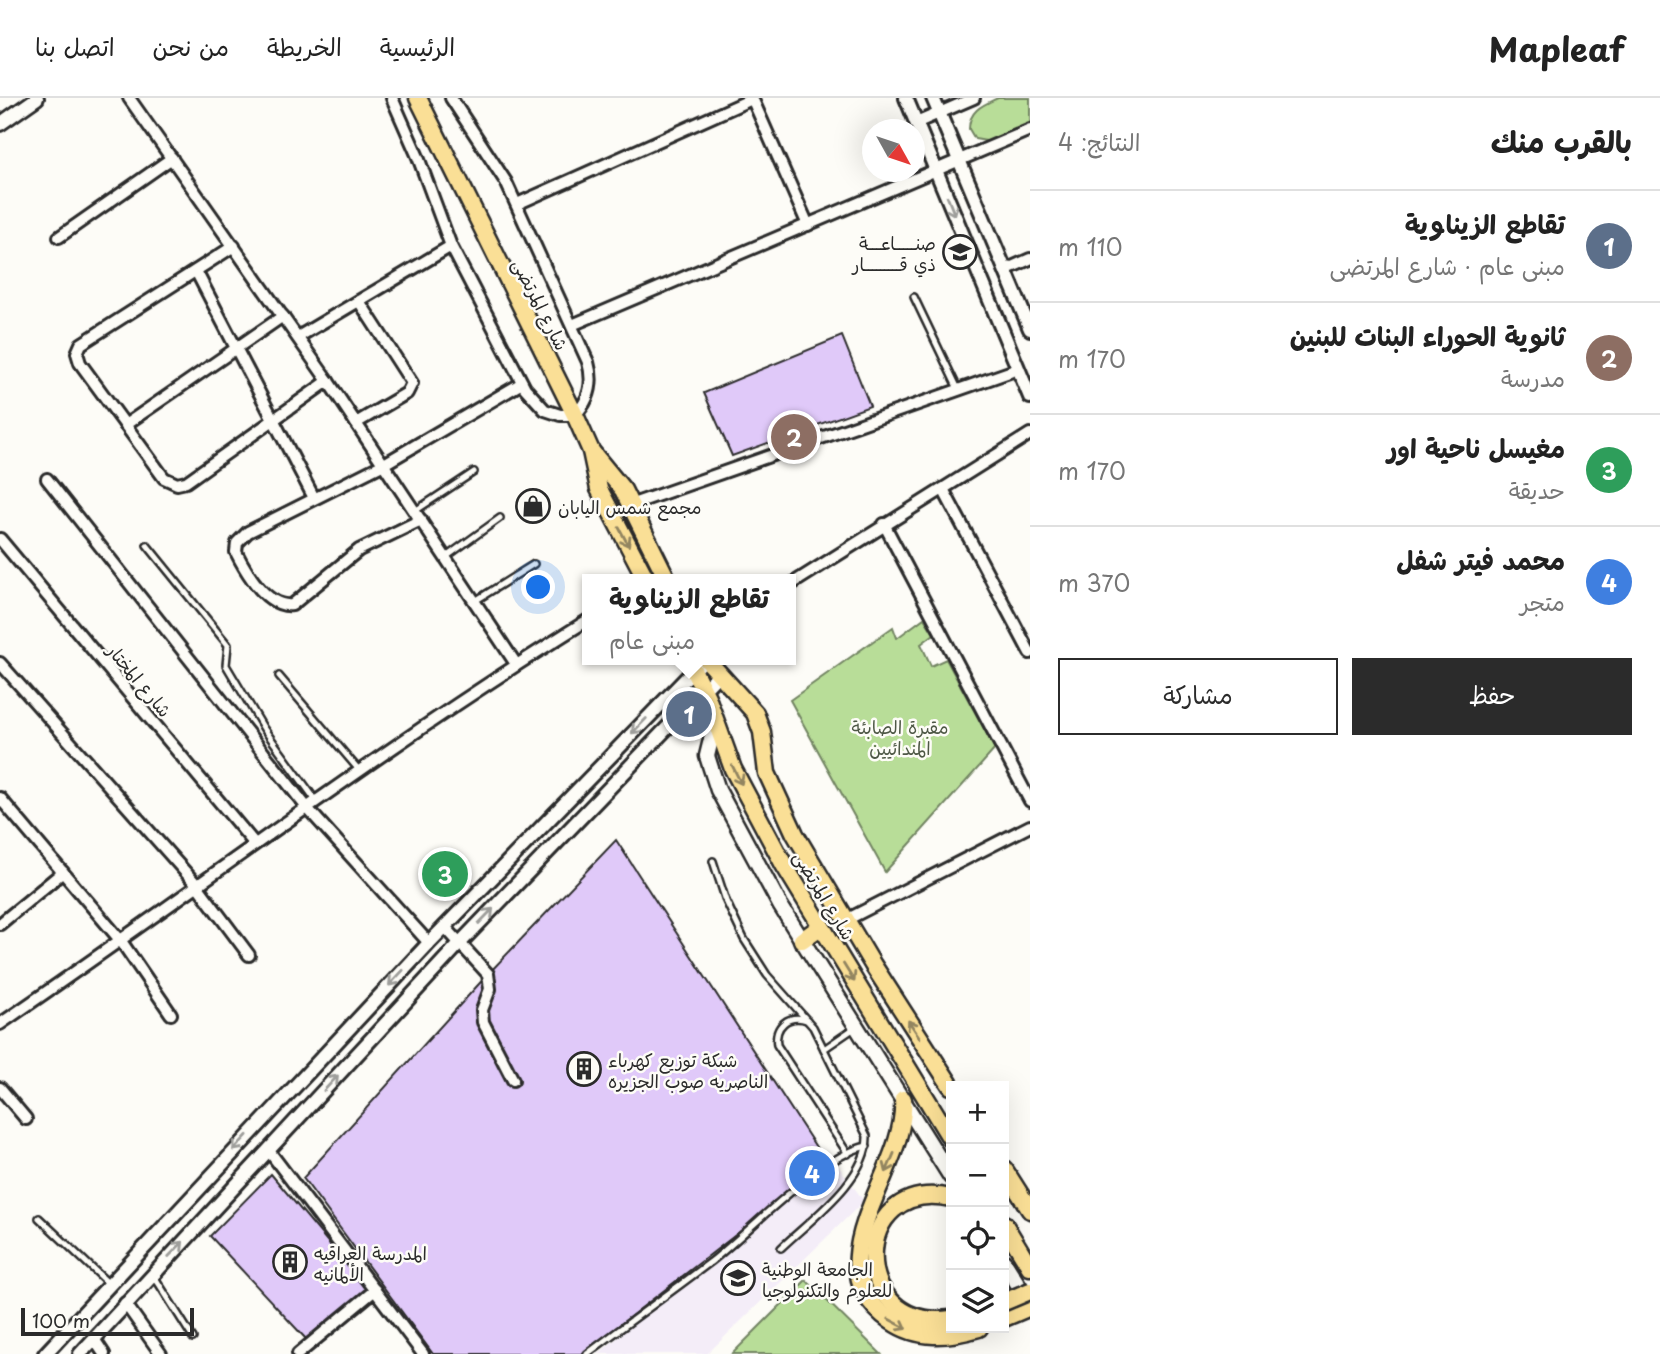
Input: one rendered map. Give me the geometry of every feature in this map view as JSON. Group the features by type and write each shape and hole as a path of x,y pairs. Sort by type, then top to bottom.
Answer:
{"main road":[{"name":"شارع المرتضى","path":"418,98 575,415 591,451 599,489 643,574"},
{"name":"شارع المرتضى","path":"591,451 612,474 664,574"},
{"name":"شارع المرتضى","path":"698,665 703,689 733,769 821,927 946,1131"},
{"name":"شارع المرتضى","path":"701,665 718,675 743,697 755,713 762,732 765,766 777,798 846,920 948,1081"},
{"path":"715,723 707,744 713,778 758,867 946,1169"},
{"path":"802,940 821,927"},
{"path":"903,1099 899,1140 870,1228 858,1246 858,1270 866,1292 879,1311 897,1325 927,1335 958,1333"},
{"path":"1009,1177 1030,1210"},
{"path":"870,1228 903,1204 928,1196 946,1198"},
{"path":"870,1228 874,1271 888,1298 912,1316 946,1319"},
{"path":"1009,1232 1030,1267"},
{"path":"1009,1270 1030,1305 1009,1316"},
{"path":"1009,1300 1030,1291"}],"street":[{"path":"0,124 37,98"},
{"path":"129,98 298,337 516,664"},
{"path":"392,98 418,157 451,246 522,383 534,401 545,410 560,415 575,415 589,395 592,379 588,362 517,204 455,99"},
{"path":"517,204 752,98 808,225"},
{"path":"905,98 915,119"},
{"path":"933,98 1030,329"},
{"path":"924,119 974,98"},
{"path":"572,325 1030,130"},
{"path":"925,144 1030,397"},
{"path":"60,237 172,158"},
{"path":"234,246 78,348 80,363 164,478 177,484 186,482 328,381"},
{"path":"298,337 451,246"},
{"path":"1005,270 1030,259"},
{"path":"196,271 314,498"},
{"path":"356,423 407,393 411,383 359,300"},
{"path":"125,425 283,316"},
{"path":"630,505 1018,369"},
{"path":"418,516 359,550 298,603 280,605 269,599 238,556 237,544 248,532 384,464 522,383"},
{"path":"796,581 1030,434"},
{"path":"47,479 313,806 429,943"},
{"path":"943,489 1030,653"},
{"path":"884,524 1030,801"},
{"name":"شارع المختار","path":"0,539 254,843"},
{"path":"0,1024 121,941 254,843 313,806 516,664 582,623"},
{"path":"0,663 196,884 249,955"},
{"path":"45,1354 429,943 696,665"},
{"path":"80,1354 460,943 718,675"},
{"path":"0,798 121,941 170,1014"},
{"path":"846,920 1030,827"},
{"path":"0,925 63,872"},
{"path":"445,927 489,978 482,1022 513,1080"},
{"path":"0,1088 26,1119"},
{"path":"269,1151 424,1354"},
{"path":"298,1354 375,1290"},
{"path":"125,1303 161,1354"},
{"path":"94,1339 104,1354"}],"lane":[{"path":"914,297 958,389"},
{"path":"418,516 474,472"},
{"path":"446,557 500,518"},
{"path":"146,544 228,645 226,665 313,806"},
{"path":"475,601 534,564"},
{"path":"279,676 362,772"},
{"path":"713,861 726,901 744,939 767,975 807,1020 863,1125 867,1146 862,1164 851,1179 781,1248"},
{"path":"807,1020 794,1018 783,1024 777,1032 778,1045 848,1154"},
{"path":"824,1049 856,1026"},
{"path":"587,1354 712,1261 805,1183 848,1154 867,1146"},
{"path":"39,1218 109,1283"},
{"path":"153,1273 193,1338"}],"shaded area":[{"name":"الجامعة الوطنية للعلوم والتكنولوجيا","path":"833,1159 864,1201 707,1354 598,1354"}],"green space":[{"path":"998,98 1030,98 1030,124 992,142 975,139 969,129 971,117 978,109"},
{"name":"مقبرة الصابئة المندائيين","path":"924,618 934,634 921,644 931,666 946,659 995,749 885,872 790,700 893,627 897,638"},
{"path":"806,1280 881,1354 732,1354"}],"building":[{"path":"842,336 870,406 732,456 704,393"},
{"name":"شبكة توزيع كهرباء الناصريه صوب الجزيره","path":"616,840 827,1164 582,1354 433,1354 303,1178 488,974"},
{"name":"المدرسة العراقيه الألمانيه","path":"271,1174 367,1289 307,1340 210,1236"}],"place":[{"name":"صنـــــاعـــة ذي قـــــــــار","path":"960,252"},
{"name":"ثانوية الحوراء البنات للبنين","path":"794,437"},
{"name":"مجمع شمس اليابان","path":"533,506"},
{"name":"تقاطع الزيناوية","path":"689,714"},
{"name":"مغيسل ناحية اور","path":"445,874"},
{"name":"شبكة توزيع كهرباء الناصريه صوب الجزيره","path":"584,1069"},
{"name":"محمد فيتر شفل","path":"812,1173"},
{"name":"المدرسة العراقيه الألمانيه","path":"290,1262"},
{"name":"الجامعة الوطنية للعلوم والتكنولوجيا","path":"738,1278"}]}
